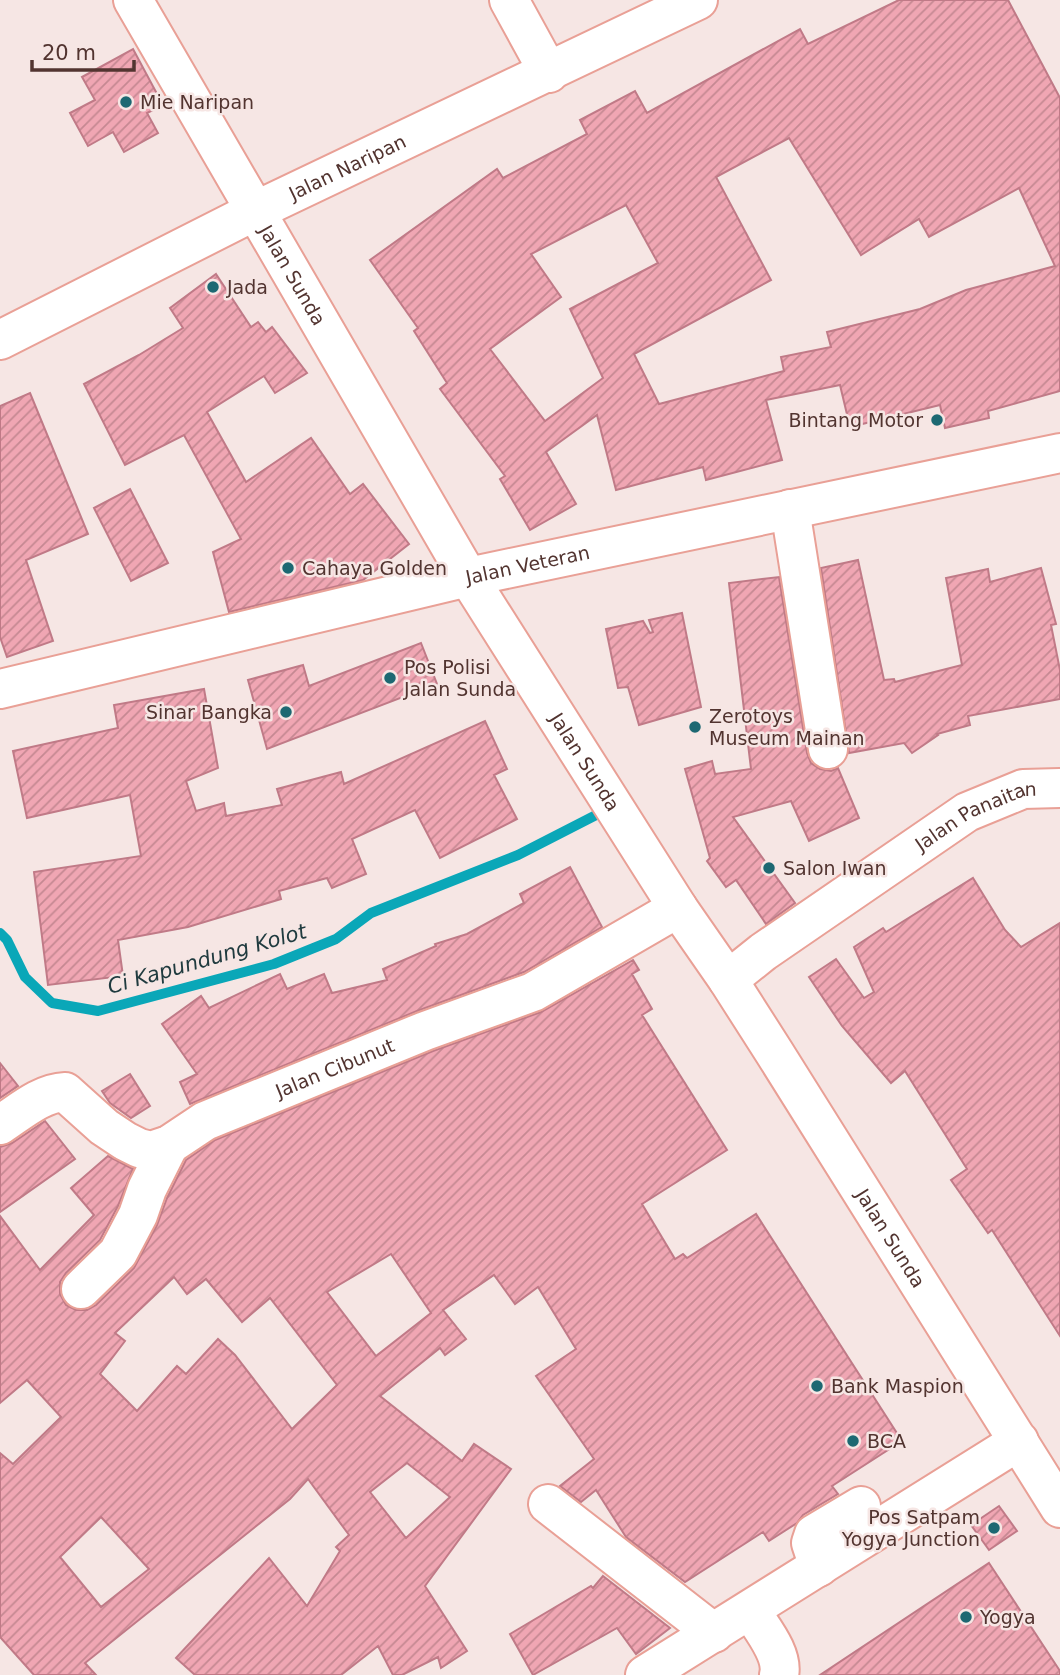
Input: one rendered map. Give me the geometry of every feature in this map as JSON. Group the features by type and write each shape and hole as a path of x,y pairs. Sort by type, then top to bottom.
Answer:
{"street":[{"name":"Jalan Sunda","path":"133,0 468,578 678,908 1037,1449 1060,1508"},
{"path":"509,0 549,73"},
{"name":"Jalan Naripan","path":"0,340 255,211 698,0"},
{"name":"Jalan Veteran","path":"0,689 468,578 1060,453"},
{"path":"790,509 828,749"},
{"name":"Jalan Panaitan","path":"728,980 763,952 967,812 1023,789 1060,788"},
{"name":"Jalan Cibunut","path":"169,1145 205,1121 425,1031 533,992 678,908"},
{"path":"0,1125 43,1097 65,1092 125,1142 151,1151 169,1145"},
{"path":"81,1289 118,1253 169,1145"},
{"path":"645,1675 819,1567 1037,1449"},
{"path":"548,1504 714,1633"},
{"path":"819,1567 811,1543 814,1535 861,1506"},
{"path":"751,1611 774,1649 779,1675"}],"building":[{"path":"899,0 1008,0 1060,98 1060,391 988,411 989,418 945,428 940,405 850,427 840,385 766,400 782,460 706,480 703,467 616,490 597,415 546,452 576,504 530,530 500,479 505,476 440,389 447,383 414,331 418,328 370,260 497,169 503,178 587,134 580,120 635,91 647,113 800,29 808,44","holes":["789,138 861,255 919,219 929,237 1019,188 1055,266 966,290 920,309 827,332 831,347 781,357 784,371 659,404 634,354 771,280 716,177","626,205 658,263 570,309 603,378 545,421 490,349 561,297 531,254"]},
{"name":"Mie Naripan","path":"133,49 163,105 147,113 158,133 124,152 113,132 88,146 70,113 95,100 82,77"},
{"path":"216,274 251,327 258,322 266,332 272,327 307,373 275,393 264,376 207,412 246,482 311,438 350,494 363,484 409,544 363,580 229,612 213,552 241,539 184,435 125,465 84,384 183,328 170,308"},
{"path":"30,393 88,534 26,560 53,641 7,657 0,637 0,406"},
{"path":"130,489 168,563 131,581 94,508"},
{"path":"858,560 884,680 894,679 895,682 962,665 946,578 988,569 990,582 1041,568 1056,624 1051,625 1060,670 1060,699 968,716 970,725 937,734 912,753 904,743 849,753 821,568"},
{"path":"779,577 807,753 811,763 820,769 831,771 838,768 859,818 809,841 791,801 733,817 795,903 766,924 736,880 726,887 707,861 710,858 685,769 712,761 715,774 751,769 729,583"},
{"path":"682,613 701,707 639,725 628,687 618,688 606,629 643,621 650,633 653,632 649,620"},
{"path":"421,643 437,684 267,749 248,680 303,665 309,686"},
{"path":"204,689 218,768 186,781 196,811 224,803 226,816 282,805 277,789 341,772 344,784 485,721 507,769 494,775 517,819 440,858 415,810 352,839 366,874 332,888 327,878 279,891 281,899 188,927 118,940 123,976 48,985 34,872 141,856 130,795 27,818 13,751 118,728 114,705"},
{"path":"570,867 602,927 524,972 417,1011 190,1104 180,1082 197,1074 162,1024 201,996 209,1008 280,974 287,989 324,974 332,993 387,980 383,969 436,946 435,944 467,934 524,903 520,894"},
{"path":"973,878 1005,930 1021,947 1060,923 1060,1336 992,1230 988,1233 951,1180 967,1169 905,1071 891,1083 842,1026 809,977 836,959 864,998 874,992 854,947 883,928 886,932"},
{"path":"633,960 639,970 632,974 652,1009 642,1015 727,1150 642,1204 675,1259 683,1254 687,1258 756,1214 902,1441 832,1486 838,1494 803,1515 797,1523 769,1541 763,1532 685,1582 626,1537 596,1490 581,1502 560,1486 594,1459 536,1376 576,1349 538,1287 515,1304 494,1275 443,1310 466,1339 445,1355 440,1348 380,1396 462,1461 474,1444 511,1469 425,1586 467,1651 441,1668 438,1657 402,1675 393,1675 378,1646 341,1675 195,1675 176,1658 269,1558 307,1606 340,1551 336,1547 349,1535 308,1479 290,1499 85,1663 96,1675 34,1675 0,1637 0,1453 13,1464 61,1417 27,1380 0,1403 0,1216 40,1270 94,1215 71,1188 108,1156 133,1169 100,1240 60,1282 60,1294 66,1305 76,1310 87,1310 96,1305 134,1268 186,1160 215,1140 433,1051 541,1012","holes":["391,1254 431,1313 376,1356 327,1292","174,1277 187,1294 206,1279 242,1322 270,1298 337,1385 292,1429 235,1355 218,1339 186,1374 177,1366 137,1411 100,1374 125,1341 115,1333","407,1463 450,1497 406,1538 370,1492","101,1517 149,1569 101,1607 60,1557"]},
{"path":"0,1063 18,1086 0,1098"},
{"path":"130,1074 150,1106 131,1118 110,1103 102,1091"},
{"path":"45,1121 75,1159 0,1212 0,1147 12,1143"},
{"name":"Pos Satpam Yogya Junction","path":"999,1506 1017,1531 989,1550 971,1525"},
{"name":"Yogya","path":"989,1563 1060,1671 1060,1675 820,1675"},
{"path":"603,1576 670,1628 636,1654 617,1628 533,1675 510,1634 591,1586 593,1588"}],"waterway":[{"name":"Ci Kapundung Kolot","path":"0,933 7,940 25,977 52,1003 98,1011 274,964 336,939 371,913 518,855 600,813"}],"place":[{"name":"Mie Naripan","path":"126,102"},
{"name":"Jada","path":"213,287"},
{"name":"Bintang Motor","path":"937,420"},
{"name":"Cahaya Golden","path":"288,568"},
{"name":"Pos Polisi Jalan Sunda","path":"390,678"},
{"name":"Sinar Bangka","path":"286,712"},
{"name":"Zerotoys Museum Mainan","path":"695,727"},
{"name":"Salon Iwan","path":"769,868"},
{"name":"Bank Maspion","path":"817,1386"},
{"name":"BCA","path":"853,1441"},
{"name":"Pos Satpam Yogya Junction","path":"994,1528"},
{"name":"Yogya","path":"966,1617"}]}
